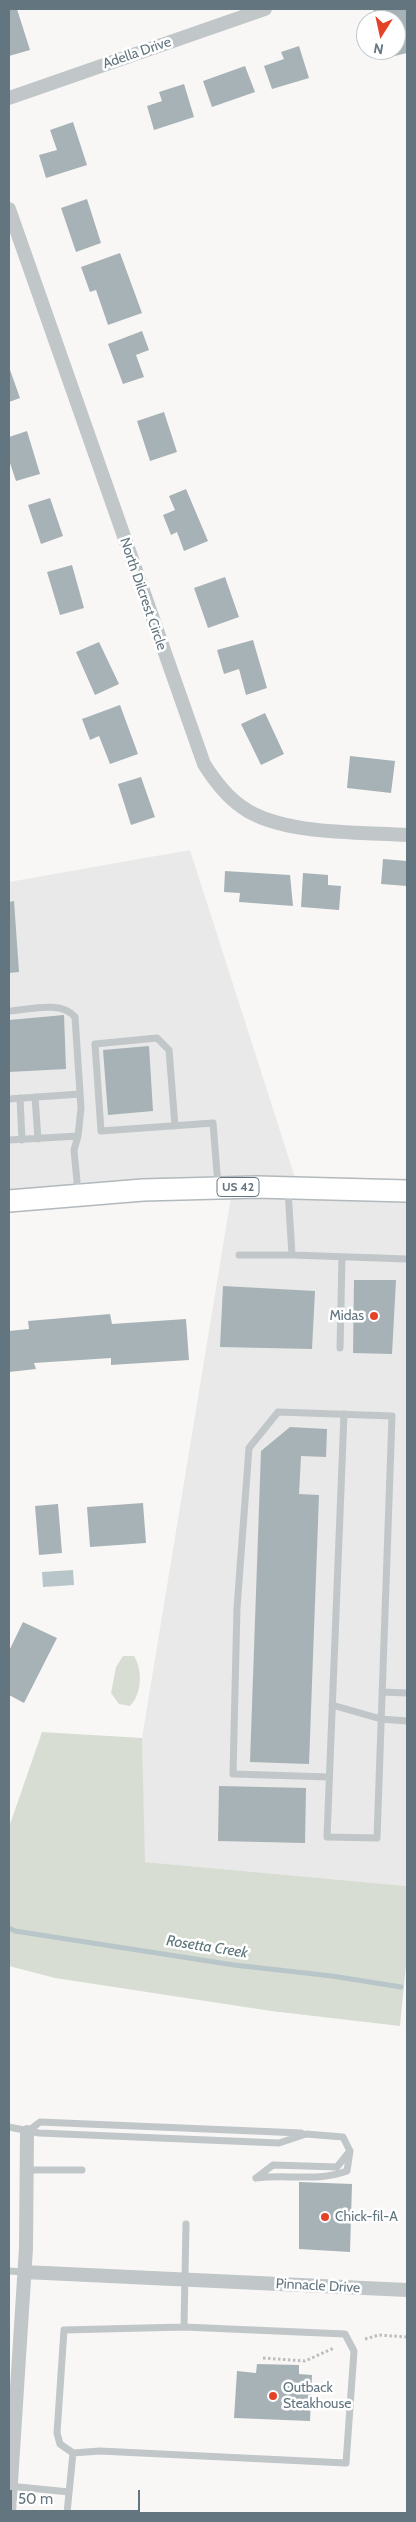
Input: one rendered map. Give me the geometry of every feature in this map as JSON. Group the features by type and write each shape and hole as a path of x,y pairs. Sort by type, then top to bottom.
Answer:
{"main road":[{"name":"US 42","path":"9,1201 78,1195 218,1188 407,1192"}],"street":[{"name":"Adella Drive","path":"9,98 265,9"},
{"name":"North Dilcrest Circle","path":"9,209 204,764 214,781 242,807 280,824 407,835"},
{"path":"10,2513 10,2486 24,2272 27,2132"},
{"name":"Pinnacle Drive","path":"24,2272 407,2290"}],"lane":[{"path":"9,1011 60,1008 70,1010 75,1017 80,1094 78,1136 74,1150 78,1195"},
{"path":"175,1126 170,1050 157,1038 95,1044 101,1131 175,1126 213,1123 218,1188"},
{"path":"9,1099 80,1094"},
{"path":"20,1098 22,1140"},
{"path":"35,1098 38,1139"},
{"path":"9,1140 78,1136"},
{"path":"288,1188 292,1254"},
{"path":"239,1255 292,1254 407,1259"},
{"path":"340,1348 342,1256"},
{"path":"329,1777 233,1774 237,1608 249,1448 278,1412 344,1414 392,1416 377,1838 326,1837 329,1777 344,1414"},
{"path":"382,1692 407,1694"},
{"path":"332,1705 381,1719 407,1721"},
{"path":"27,2132 40,2122 306,2134 343,2137 350,2151 346,2171 332,2177 277,2175 256,2178"},
{"path":"9,2126 27,2132 279,2142 306,2134"},
{"path":"27,2170 82,2170"},
{"path":"184,2327 186,2224"},
{"path":"9,2271 24,2272"},
{"path":"184,2327 345,2334 354,2351 346,2463 100,2451 73,2453 60,2444 57,2433 64,2330 184,2327"},
{"path":"67,2513 73,2453"},
{"path":"10,2486 69,2492"}],"path":[{"path":"365,2338 378,2335 407,2337"},
{"path":"263,2358 305,2361 334,2348"}],"shaded area":[{"path":"190,850 298,1187 407,1191 407,1886 144,1862 142,1738 232,1191 9,1202 9,882"},
{"path":"73,1570 74,1585 43,1587 42,1572"},
{"path":"123,1656 134,1656 140,1675 139,1689 130,1706 119,1704 111,1693 116,1667"},
{"path":"42,1732 142,1738 145,1862 407,1886 407,1955 400,2026 271,2011 55,1978 9,1966 9,1827"}],"building":[{"path":"9,9 17,9 30,50 9,56"},
{"path":"407,9 407,53 406,10 373,10"},
{"path":"299,46 309,78 272,89 264,66 284,59 281,52"},
{"path":"245,66 255,92 212,107 203,81"},
{"path":"184,84 194,117 154,130 147,106 162,101 159,92"},
{"path":"73,122 87,165 46,178 39,155 57,150 50,130"},
{"path":"87,199 101,243 76,252 61,208"},
{"path":"120,253 142,313 108,325 96,290 90,292 81,267"},
{"path":"142,331 149,350 136,355 144,377 123,384 108,344"},
{"path":"9,367 20,398 9,402"},
{"path":"164,412 177,452 150,461 137,421"},
{"path":"27,431 40,474 16,481 9,460 9,437"},
{"path":"186,489 208,541 184,551 177,532 171,535 163,515 175,510 169,496"},
{"path":"50,498 63,536 41,544 28,505"},
{"path":"72,565 84,608 60,615 47,572"},
{"path":"225,577 239,617 208,628 194,588"},
{"path":"253,640 267,688 246,695 239,669 224,674 217,650"},
{"path":"99,642 119,684 95,695 76,652"},
{"path":"120,705 138,754 110,764 99,736 90,740 82,719"},
{"path":"265,713 284,754 261,765 241,724"},
{"path":"350,756 395,761 391,793 347,788"},
{"path":"141,777 155,817 131,825 118,784"},
{"path":"383,859 407,861 407,886 381,884"},
{"path":"225,871 290,875 293,906 239,902 240,893 224,892"},
{"path":"303,873 328,875 328,885 341,886 339,910 301,907"},
{"path":"14,901 19,972 9,973 9,902"},
{"path":"64,1015 66,1069 9,1072 9,1020"},
{"path":"149,1046 153,1111 108,1115 103,1050"},
{"name":"Midas","path":"354,1280 396,1280 392,1354 353,1353"},
{"path":"223,1286 315,1291 312,1349 220,1347"},
{"path":"110,1314 112,1324 186,1319 189,1360 111,1365 111,1358 34,1363 36,1369 9,1372 9,1331 29,1329 28,1321"},
{"path":"290,1427 327,1429 326,1457 301,1456 299,1494 319,1495 309,1764 250,1762 261,1451"},
{"path":"143,1503 146,1543 90,1547 87,1507"},
{"path":"58,1504 62,1553 39,1555 35,1506"},
{"path":"23,1622 57,1638 24,1703 9,1695 9,1651"},
{"path":"219,1786 306,1788 305,1843 218,1841"},
{"name":"Chick-fil-A","path":"299,2182 352,2184 350,2252 299,2249"},
{"name":"Outback Steakhouse","path":"257,2364 299,2365 299,2374 312,2375 310,2421 234,2418 237,2371 256,2373"}],"waterway":[{"name":"Rosetta Creek","path":"9,1928 15,1931 234,1965 332,1976 401,1987"}],"place":[{"name":"Midas","path":"374,1316"},
{"name":"Chick-fil-A","path":"325,2217"},
{"name":"Outback Steakhouse","path":"273,2396"}]}
